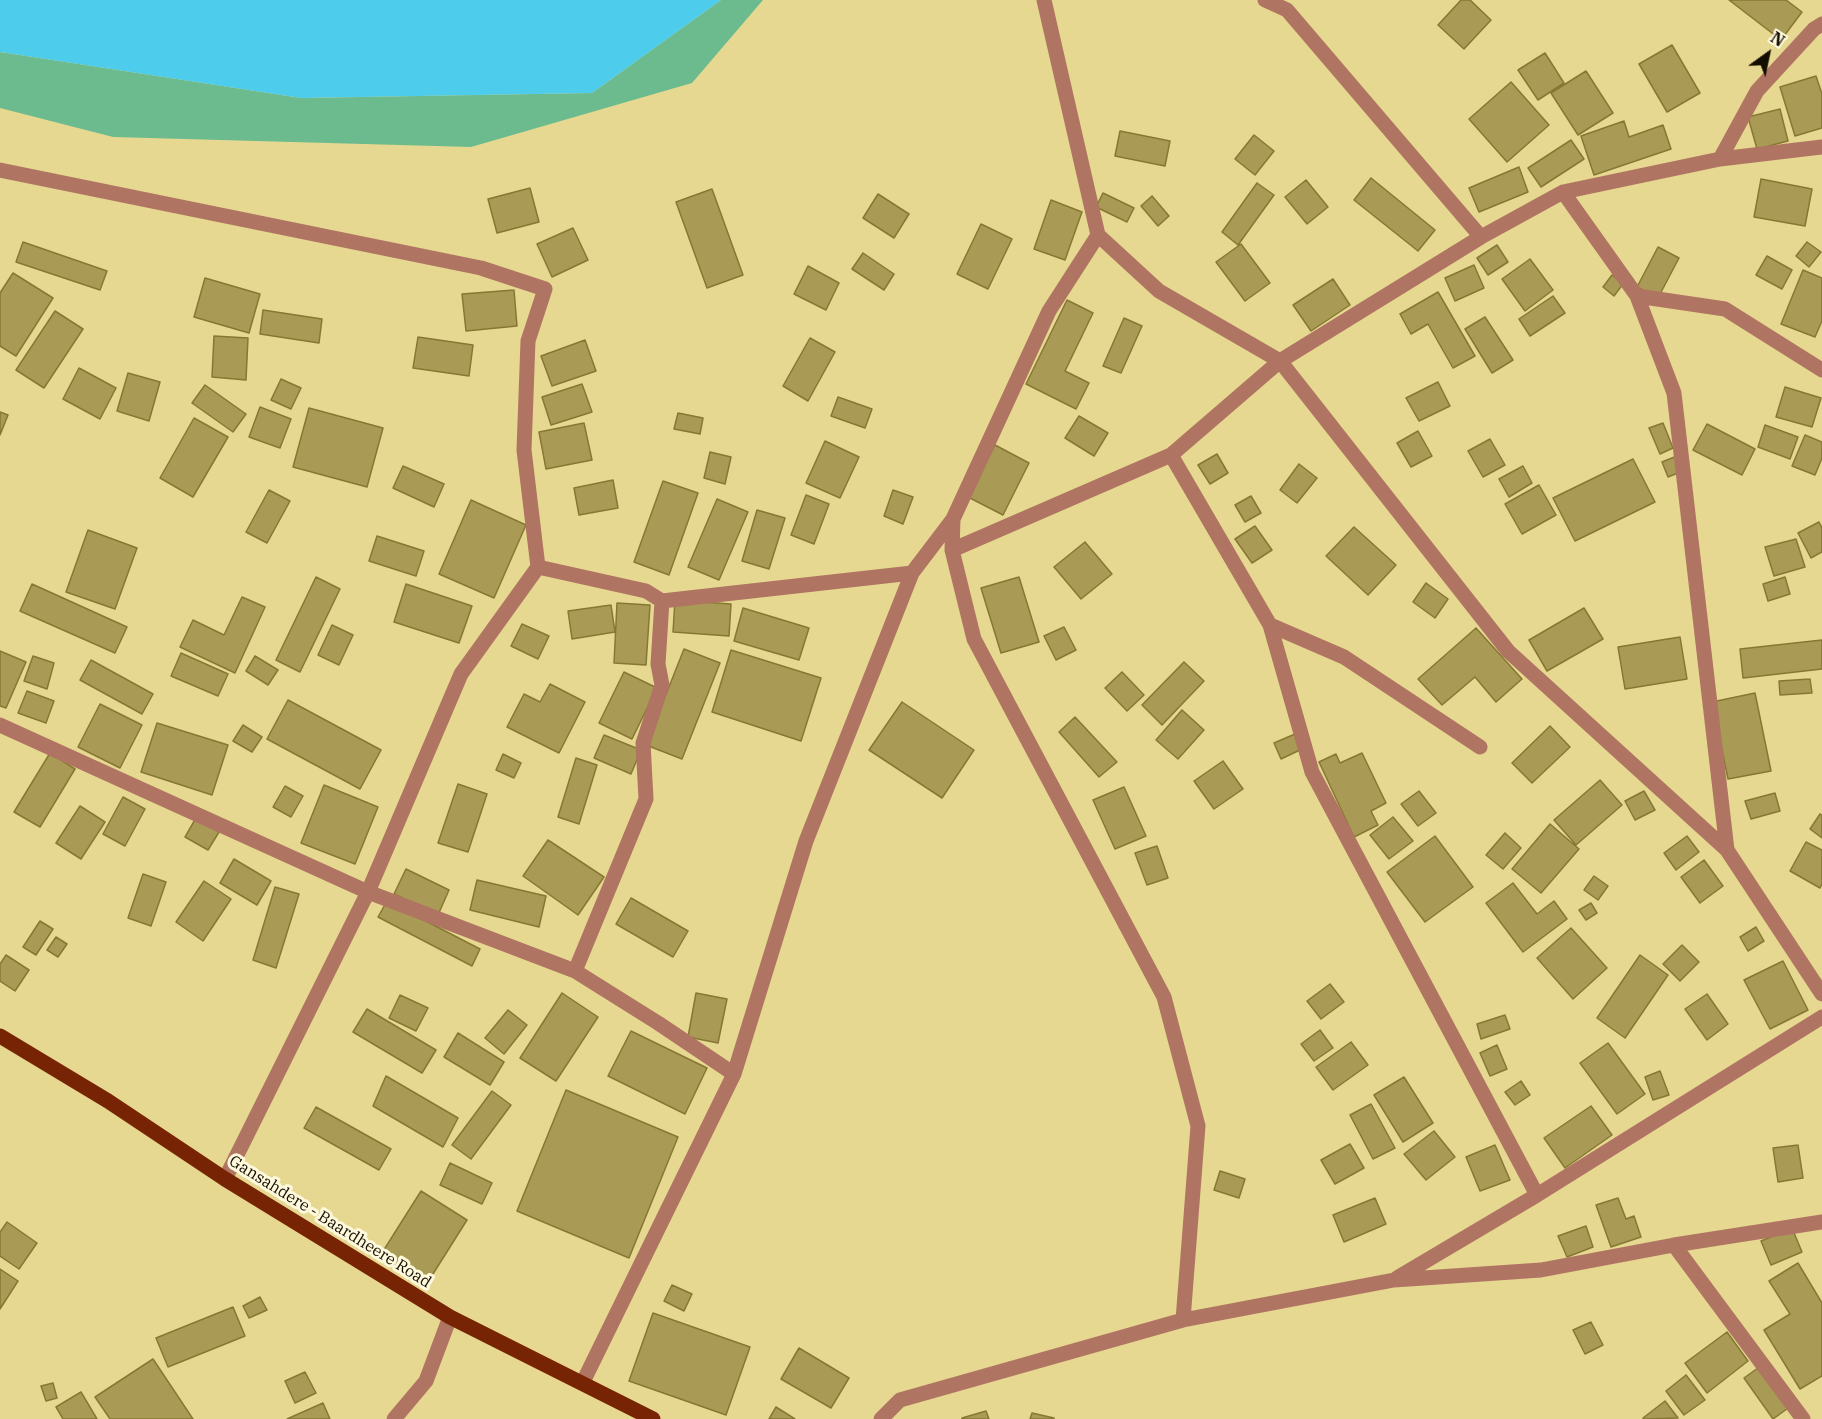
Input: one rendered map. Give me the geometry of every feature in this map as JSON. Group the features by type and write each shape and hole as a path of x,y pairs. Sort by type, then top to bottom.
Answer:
{"main road":[{"name":"Gansahdere - Baardheere Road","path":"0,1036 108,1101 225,1179 450,1317 653,1419"}],"street":[{"path":"1044,0 1098,234 1159,291 1280,360 1508,651 1727,850 1822,994"},
{"path":"1265,0 1287,9 1481,237"},
{"path":"1720,159 1757,91 1814,29 1822,24"},
{"path":"952,550 1171,455 1280,360 1481,237 1563,192 1720,159 1822,147"},
{"path":"0,170 481,268 545,289 528,341 524,450 538,567 461,674 368,892 225,1179"},
{"path":"1563,192 1637,296 1674,393 1727,850"},
{"path":"583,1383 734,1074 806,841 912,573 953,519 1049,310 1098,234"},
{"path":"1637,296 1725,309 1822,370"},
{"path":"1171,455 1270,625 1312,772 1537,1196"},
{"path":"953,519 952,550 974,639 1164,997 1198,1126 1183,1320"},
{"path":"538,567 646,591 662,601 912,573"},
{"path":"575,971 646,799 643,743 662,685 658,664 662,601"},
{"path":"1270,625 1344,657 1480,747"},
{"path":"0,725 368,892 575,971 734,1074"},
{"path":"1394,1280 1537,1196 1822,1017"},
{"path":"881,1419 900,1400 1183,1320 1394,1280 1541,1270 1674,1245 1822,1222"},
{"path":"1674,1245 1803,1419"},
{"path":"394,1419 426,1382 450,1317"}],"green space":[{"path":"721,0 763,0 692,83 471,147 113,137 0,108 0,52 301,98 592,93"}],"water":[{"path":"0,0 721,0 592,93 301,98 0,52"}],"building":[{"path":"1461,0 1470,0 1491,20 1464,49 1438,25"},
{"path":"1729,0 1786,0 1802,12 1781,40"},
{"path":"1672,45 1700,93 1667,112 1639,64"},
{"path":"1545,53 1564,83 1538,100 1518,70"},
{"path":"1586,71 1613,113 1578,135 1551,93"},
{"path":"1816,76 1822,94 1822,128 1795,136 1780,87"},
{"path":"1511,82 1549,125 1507,162 1469,119"},
{"path":"1780,109 1788,141 1757,149 1748,117"},
{"path":"1624,121 1629,137 1663,125 1671,149 1594,175 1581,136"},
{"path":"1120,131 1170,141 1165,166 1115,156"},
{"path":"1254,135 1274,151 1255,175 1235,159"},
{"path":"1571,140 1584,159 1541,187 1528,168"},
{"path":"1519,167 1528,192 1479,212 1469,188"},
{"path":"1371,178 1435,230 1418,251 1354,200"},
{"path":"1761,179 1812,189 1805,226 1754,217"},
{"path":"1306,180 1328,207 1307,224 1285,197"},
{"path":"1257,183 1274,195 1238,245 1222,232"},
{"path":"530,188 539,222 497,233 488,199"},
{"path":"712,189 743,275 707,288 676,202"},
{"path":"1103,193 1134,208 1127,222 1096,207"},
{"path":"878,194 909,214 894,238 863,218"},
{"path":"1152,196 1169,216 1158,226 1141,206"},
{"path":"1051,200 1082,212 1065,260 1034,249"},
{"path":"981,224 1012,239 988,289 957,274"},
{"path":"573,228 588,260 552,277 537,244"},
{"path":"23,242 107,271 100,290 16,262"},
{"path":"1807,242 1821,252 1809,267 1796,256"},
{"path":"1241,244 1270,283 1245,301 1216,262"},
{"path":"1497,245 1508,262 1488,275 1477,258"},
{"path":"1658,247 1679,258 1658,298 1637,287"},
{"path":"863,253 894,274 884,290 852,269"},
{"path":"1767,256 1792,270 1782,289 1756,275"},
{"path":"1530,259 1553,290 1525,311 1502,279"},
{"path":"1474,265 1484,288 1455,301 1445,278"},
{"path":"808,266 839,283 826,310 794,294"},
{"path":"1803,270 1822,278 1822,321 1815,337 1781,324"},
{"path":"13,273 53,298 16,356 0,346 0,293"},
{"path":"1612,275 1623,284 1614,296 1603,287"},
{"path":"205,278 260,294 249,333 194,317"},
{"path":"1333,279 1350,305 1311,331 1293,305"},
{"path":"514,290 517,326 466,331 462,294"},
{"path":"1438,292 1475,356 1453,368 1428,324 1411,334 1400,314"},
{"path":"1553,296 1565,313 1530,336 1519,319"},
{"path":"1067,300 1093,313 1065,371 1089,383 1076,409 1026,384"},
{"path":"263,310 322,319 319,343 260,334"},
{"path":"55,311 83,329 44,388 16,370"},
{"path":"1485,317 1513,360 1492,373 1465,329"},
{"path":"1124,318 1142,326 1121,373 1103,366"},
{"path":"214,336 248,338 246,380 212,377"},
{"path":"418,337 473,345 469,376 413,368"},
{"path":"810,338 835,352 808,401 783,386"},
{"path":"585,340 596,371 552,386 541,356"},
{"path":"79,368 116,388 100,419 63,399"},
{"path":"128,373 160,382 149,421 117,411"},
{"path":"281,379 301,388 291,409 271,400"},
{"path":"1438,382 1450,406 1419,421 1406,398"},
{"path":"582,384 592,412 551,425 542,397"},
{"path":"205,385 246,414 233,432 192,403"},
{"path":"1785,387 1821,398 1812,427 1776,417"},
{"path":"838,397 872,409 865,428 831,416"},
{"path":"260,407 291,419 280,448 249,437"},
{"path":"309,408 383,428 367,487 293,467"},
{"path":"0,412 8,415 0,435"},
{"path":"678,413 703,418 700,434 674,429"},
{"path":"1079,416 1108,433 1094,456 1065,438"},
{"path":"194,418 228,437 193,497 160,478"},
{"path":"584,423 592,460 546,469 539,432"},
{"path":"1663,423 1673,448 1660,454 1649,428"},
{"path":"1707,424 1755,449 1742,475 1693,450"},
{"path":"1765,425 1798,437 1790,459 1758,447"},
{"path":"1418,431 1432,456 1411,467 1397,443"},
{"path":"1805,435 1822,442 1822,458 1815,475 1792,466"},
{"path":"1490,439 1505,465 1483,477 1468,451"},
{"path":"825,441 859,457 840,498 806,483"},
{"path":"995,445 1029,463 1003,515 968,497"},
{"path":"710,452 731,457 725,484 704,478"},
{"path":"1217,454 1228,473 1210,484 1198,465"},
{"path":"1677,456 1683,471 1668,477 1662,462"},
{"path":"1633,459 1655,502 1575,541 1553,498"},
{"path":"1299,464 1317,478 1297,503 1280,490"},
{"path":"403,466 444,484 434,507 393,488"},
{"path":"1523,466 1532,483 1509,497 1499,479"},
{"path":"613,480 618,508 579,515 574,488"},
{"path":"663,481 698,493 669,575 634,562"},
{"path":"1539,485 1556,515 1522,534 1505,504"},
{"path":"269,490 290,501 267,543 246,532"},
{"path":"893,490 913,497 903,524 884,516"},
{"path":"806,495 829,504 814,544 791,535"},
{"path":"1251,496 1261,513 1245,522 1235,505"},
{"path":"717,499 748,512 719,580 688,567"},
{"path":"471,500 526,525 494,598 439,574"},
{"path":"757,510 785,518 769,569 742,561"},
{"path":"1819,522 1822,528 1822,552 1811,558 1798,533"},
{"path":"1255,526 1272,550 1252,563 1235,539"},
{"path":"1354,527 1396,565 1368,595 1326,556"},
{"path":"88,530 137,548 115,609 66,592"},
{"path":"377,536 424,551 416,576 369,561"},
{"path":"1796,539 1805,567 1774,576 1765,547"},
{"path":"1085,542 1112,574 1081,599 1054,567"},
{"path":"316,577 340,589 300,672 276,660"},
{"path":"1019,577 1039,642 1001,653 981,588"},
{"path":"1785,577 1790,594 1768,601 1763,584"},
{"path":"1426,583 1448,599 1435,618 1413,602"},
{"path":"32,584 127,627 115,653 20,611"},
{"path":"406,584 472,606 459,643 394,622"},
{"path":"242,597 265,607 235,673 180,647 193,620 224,635"},
{"path":"675,600 731,604 729,636 673,632"},
{"path":"617,603 650,605 646,665 614,663"},
{"path":"611,605 615,632 572,639 568,611"},
{"path":"743,608 809,628 799,660 734,641"},
{"path":"1584,608 1603,639 1547,671 1529,640"},
{"path":"522,624 549,636 538,659 511,646"},
{"path":"332,625 353,635 339,665 318,655"},
{"path":"1064,627 1076,650 1056,660 1044,636"},
{"path":"1476,628 1522,679 1496,702 1475,677 1442,705 1418,679"},
{"path":"1680,637 1687,679 1625,689 1618,647"},
{"path":"1822,640 1822,669 1743,678 1740,649"},
{"path":"684,649 720,663 682,759 646,745"},
{"path":"731,650 821,678 801,741 712,712"},
{"path":"0,651 26,662 6,708 0,706"},
{"path":"181,653 228,674 218,696 171,676"},
{"path":"33,656 54,663 47,689 24,681"},
{"path":"255,656 278,670 268,685 246,671"},
{"path":"91,660 153,694 142,714 80,680"},
{"path":"1184,662 1204,681 1162,725 1142,705"},
{"path":"624,672 657,688 632,739 599,723"},
{"path":"1122,672 1144,695 1127,711 1105,688"},
{"path":"1810,679 1812,693 1780,695 1779,681"},
{"path":"550,684 585,702 559,753 507,727 524,694 540,702"},
{"path":"27,691 54,701 46,723 18,713"},
{"path":"1755,693 1771,771 1728,779 1712,702"},
{"path":"288,700 381,750 360,789 267,739"},
{"path":"902,702 974,750 942,798 869,750"},
{"path":"100,704 142,725 120,768 78,747"},
{"path":"1182,710 1204,730 1178,759 1156,740"},
{"path":"1075,717 1117,762 1099,777 1059,732"},
{"path":"157,723 228,745 212,795 141,772"},
{"path":"243,725 262,737 252,752 233,741"},
{"path":"1550,726 1570,747 1532,783 1512,763"},
{"path":"1295,734 1302,749 1281,759 1274,743"},
{"path":"604,735 641,750 631,774 594,758"},
{"path":"50,753 75,769 40,827 14,812"},
{"path":"1362,753 1386,803 1371,811 1378,825 1354,837 1319,762 1336,754 1340,763"},
{"path":"503,754 521,763 514,778 496,770"},
{"path":"576,758 597,765 579,824 558,817"},
{"path":"1223,761 1243,789 1214,809 1194,781"},
{"path":"1600,780 1622,805 1576,845 1554,820"},
{"path":"458,784 487,794 468,852 438,843"},
{"path":"324,785 378,807 355,864 301,843"},
{"path":"285,786 303,796 291,817 273,807"},
{"path":"1124,787 1146,836 1115,849 1093,800"},
{"path":"1419,791 1436,813 1418,826 1401,804"},
{"path":"1644,791 1655,810 1635,820 1625,801"},
{"path":"1775,793 1780,811 1751,819 1745,801"},
{"path":"123,797 145,809 125,846 103,834"},
{"path":"80,806 105,822 81,859 56,843"},
{"path":"1820,814 1822,815 1822,838 1810,829"},
{"path":"1393,817 1413,841 1389,859 1370,835"},
{"path":"196,818 219,832 208,850 185,837"},
{"path":"1550,824 1579,849 1541,893 1512,869"},
{"path":"1505,833 1521,848 1503,869 1486,855"},
{"path":"1435,836 1473,887 1425,922 1387,872"},
{"path":"1687,836 1699,852 1676,870 1664,853"},
{"path":"548,840 604,877 578,915 523,876"},
{"path":"1806,842 1822,850 1820,888 1790,871"},
{"path":"1157,846 1168,878 1147,885 1135,853"},
{"path":"234,859 271,881 257,905 220,883"},
{"path":"1704,860 1723,886 1700,903 1681,877"},
{"path":"406,869 449,890 438,915 394,894"},
{"path":"143,874 166,882 151,926 128,918"},
{"path":"1594,876 1608,886 1598,900 1584,890"},
{"path":"477,880 546,896 539,927 470,910"},
{"path":"204,881 231,899 203,941 176,922"},
{"path":"1513,883 1537,914 1554,901 1567,919 1523,952 1486,903"},
{"path":"275,887 299,894 276,968 253,960"},
{"path":"631,898 688,931 673,957 616,924"},
{"path":"387,901 480,949 472,966 378,917"},
{"path":"1591,903 1597,913 1586,920 1579,910"},
{"path":"40,921 53,929 36,955 23,947"},
{"path":"1756,927 1764,941 1748,951 1740,937"},
{"path":"1571,928 1607,968 1573,999 1537,958"},
{"path":"56,937 67,944 58,957 47,950"},
{"path":"1682,945 1699,962 1680,981 1663,964"},
{"path":"6,955 29,970 15,991 0,981 0,964"},
{"path":"1640,955 1668,975 1625,1038 1597,1018"},
{"path":"1783,961 1808,1010 1770,1029 1744,980"},
{"path":"1330,984 1344,1002 1321,1019 1307,1001"},
{"path":"562,993 598,1017 556,1081 520,1058"},
{"path":"696,993 727,999 718,1043 688,1037"},
{"path":"1707,994 1728,1024 1707,1040 1685,1009"},
{"path":"400,995 428,1008 416,1031 389,1018"},
{"path":"367,1009 436,1050 422,1073 353,1032"},
{"path":"508,1010 527,1025 504,1054 485,1038"},
{"path":"1505,1015 1510,1029 1481,1039 1477,1024"},
{"path":"1320,1030 1333,1048 1314,1061 1301,1044"},
{"path":"631,1031 707,1068 685,1114 608,1076"},
{"path":"458,1033 504,1062 490,1085 444,1057"},
{"path":"1351,1042 1368,1065 1333,1090 1316,1067"},
{"path":"1608,1043 1645,1094 1617,1114 1580,1063"},
{"path":"1497,1045 1507,1069 1490,1076 1480,1053"},
{"path":"1660,1071 1669,1095 1653,1100 1645,1077"},
{"path":"386,1076 458,1118 443,1147 373,1106"},
{"path":"1404,1077 1433,1123 1403,1142 1374,1095"},
{"path":"1521,1081 1530,1095 1515,1105 1505,1092"},
{"path":"566,1090 678,1137 629,1258 517,1211"},
{"path":"492,1091 511,1105 471,1159 452,1145"},
{"path":"1371,1104 1395,1148 1373,1159 1350,1115"},
{"path":"1591,1106 1612,1135 1565,1168 1544,1138"},
{"path":"316,1107 391,1149 379,1170 304,1128"},
{"path":"1434,1131 1455,1157 1426,1180 1404,1154"},
{"path":"1350,1144 1364,1168 1335,1184 1321,1160"},
{"path":"1495,1145 1510,1180 1480,1191 1466,1157"},
{"path":"1798,1145 1803,1178 1778,1182 1773,1148"},
{"path":"450,1163 492,1183 482,1204 440,1185"},
{"path":"1220,1171 1245,1179 1239,1198 1214,1190"},
{"path":"421,1191 467,1220 426,1285 380,1256"},
{"path":"1375,1198 1386,1224 1344,1242 1333,1215"},
{"path":"1618,1198 1626,1219 1634,1216 1641,1237 1611,1247 1596,1205"},
{"path":"7,1222 37,1243 19,1269 0,1256 0,1232"},
{"path":"1586,1226 1593,1247 1567,1257 1558,1236"},
{"path":"1792,1228 1802,1252 1771,1265 1761,1241"},
{"path":"1798,1263 1822,1303 1822,1376 1800,1389 1764,1330 1790,1314 1769,1281"},
{"path":"0,1269 18,1281 0,1309"},
{"path":"672,1285 692,1294 684,1311 664,1301"},
{"path":"260,1297 267,1310 249,1318 243,1306"},
{"path":"233,1307 245,1336 168,1367 156,1338"},
{"path":"653,1313 750,1347 726,1415 629,1381"},
{"path":"1591,1322 1603,1345 1585,1354 1573,1330"},
{"path":"1727,1332 1748,1361 1707,1393 1685,1363"},
{"path":"799,1348 849,1378 831,1408 781,1379"},
{"path":"153,1359 193,1419 110,1419 95,1397"},
{"path":"1762,1365 1791,1406 1773,1419 1744,1378"},
{"path":"305,1372 316,1393 295,1403 285,1381"},
{"path":"1686,1375 1705,1400 1684,1415 1666,1391"},
{"path":"53,1383 57,1398 46,1401 41,1386"},
{"path":"81,1392 97,1419 63,1419 56,1407"},
{"path":"1665,1401 1678,1418 1643,1418"},
{"path":"323,1403 330,1419 287,1419"},
{"path":"776,1407 795,1419 769,1419"},
{"path":"986,1411 989,1419 962,1419 962,1418"},
{"path":"1032,1413 1054,1418 1054,1419 1030,1419"}]}
